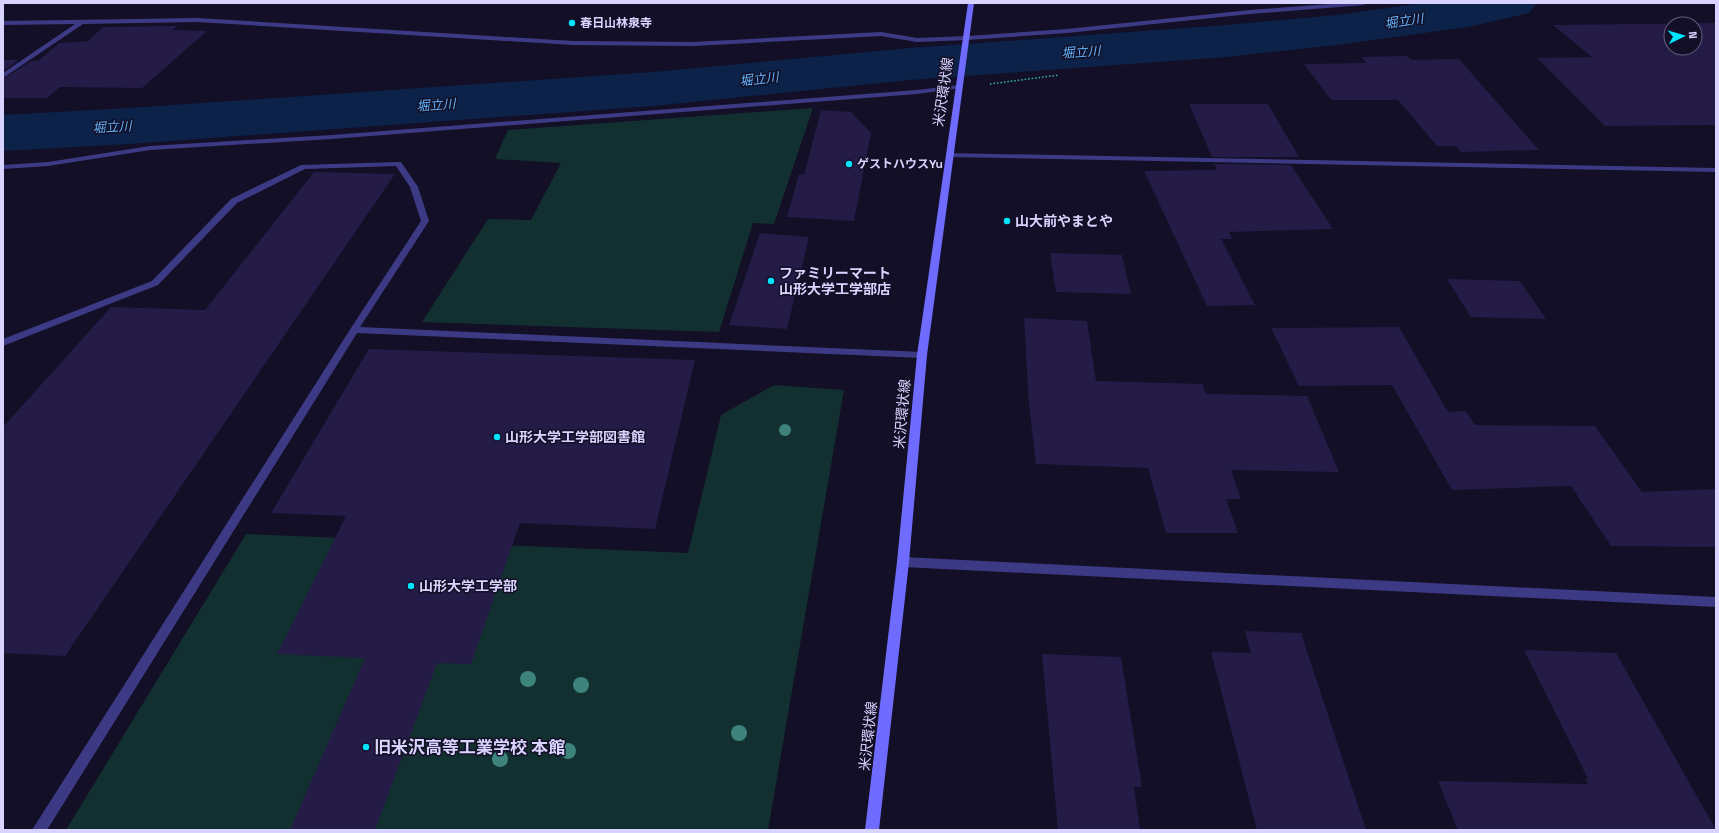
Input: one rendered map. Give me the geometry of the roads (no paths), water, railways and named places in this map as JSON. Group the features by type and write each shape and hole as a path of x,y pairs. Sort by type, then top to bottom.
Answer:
{"main road":[{"name":"米沢環状線","path":"872,830 903,562 922,355 971,3"}],"street":[{"path":"3,23 197,20 573,43 693,44 881,34 917,40 966,41 1250,12 1364,3"},
{"path":"3,76 81,22"},
{"path":"3,167 48,164 150,148 488,126 917,92 960,84"},
{"path":"949,155 1716,170"},
{"path":"3,343 155,283 234,201 304,168 398,164 414,187 425,221 354,330 39,830"},
{"path":"354,330 922,355"},
{"path":"903,562 1716,602"}],"waterway":[{"name":"堀立川","path":"3,133 129,126 653,89 910,64 1226,41 1337,30 1468,12 1512,3"}],"place":[{"name":"春日山林泉寺","path":"572,23"},
{"name":"ゲストハウスYu","path":"849,164"},
{"name":"山大前やまとや","path":"1007,221"},
{"name":"ファミリーマート 山形大学工学部店","path":"771,281"},
{"name":"山形大学工学部図書館","path":"497,437"},
{"name":"山形大学工学部","path":"411,586"},
{"name":"旧米沢高等工業学校 本館","path":"366,747"}]}
